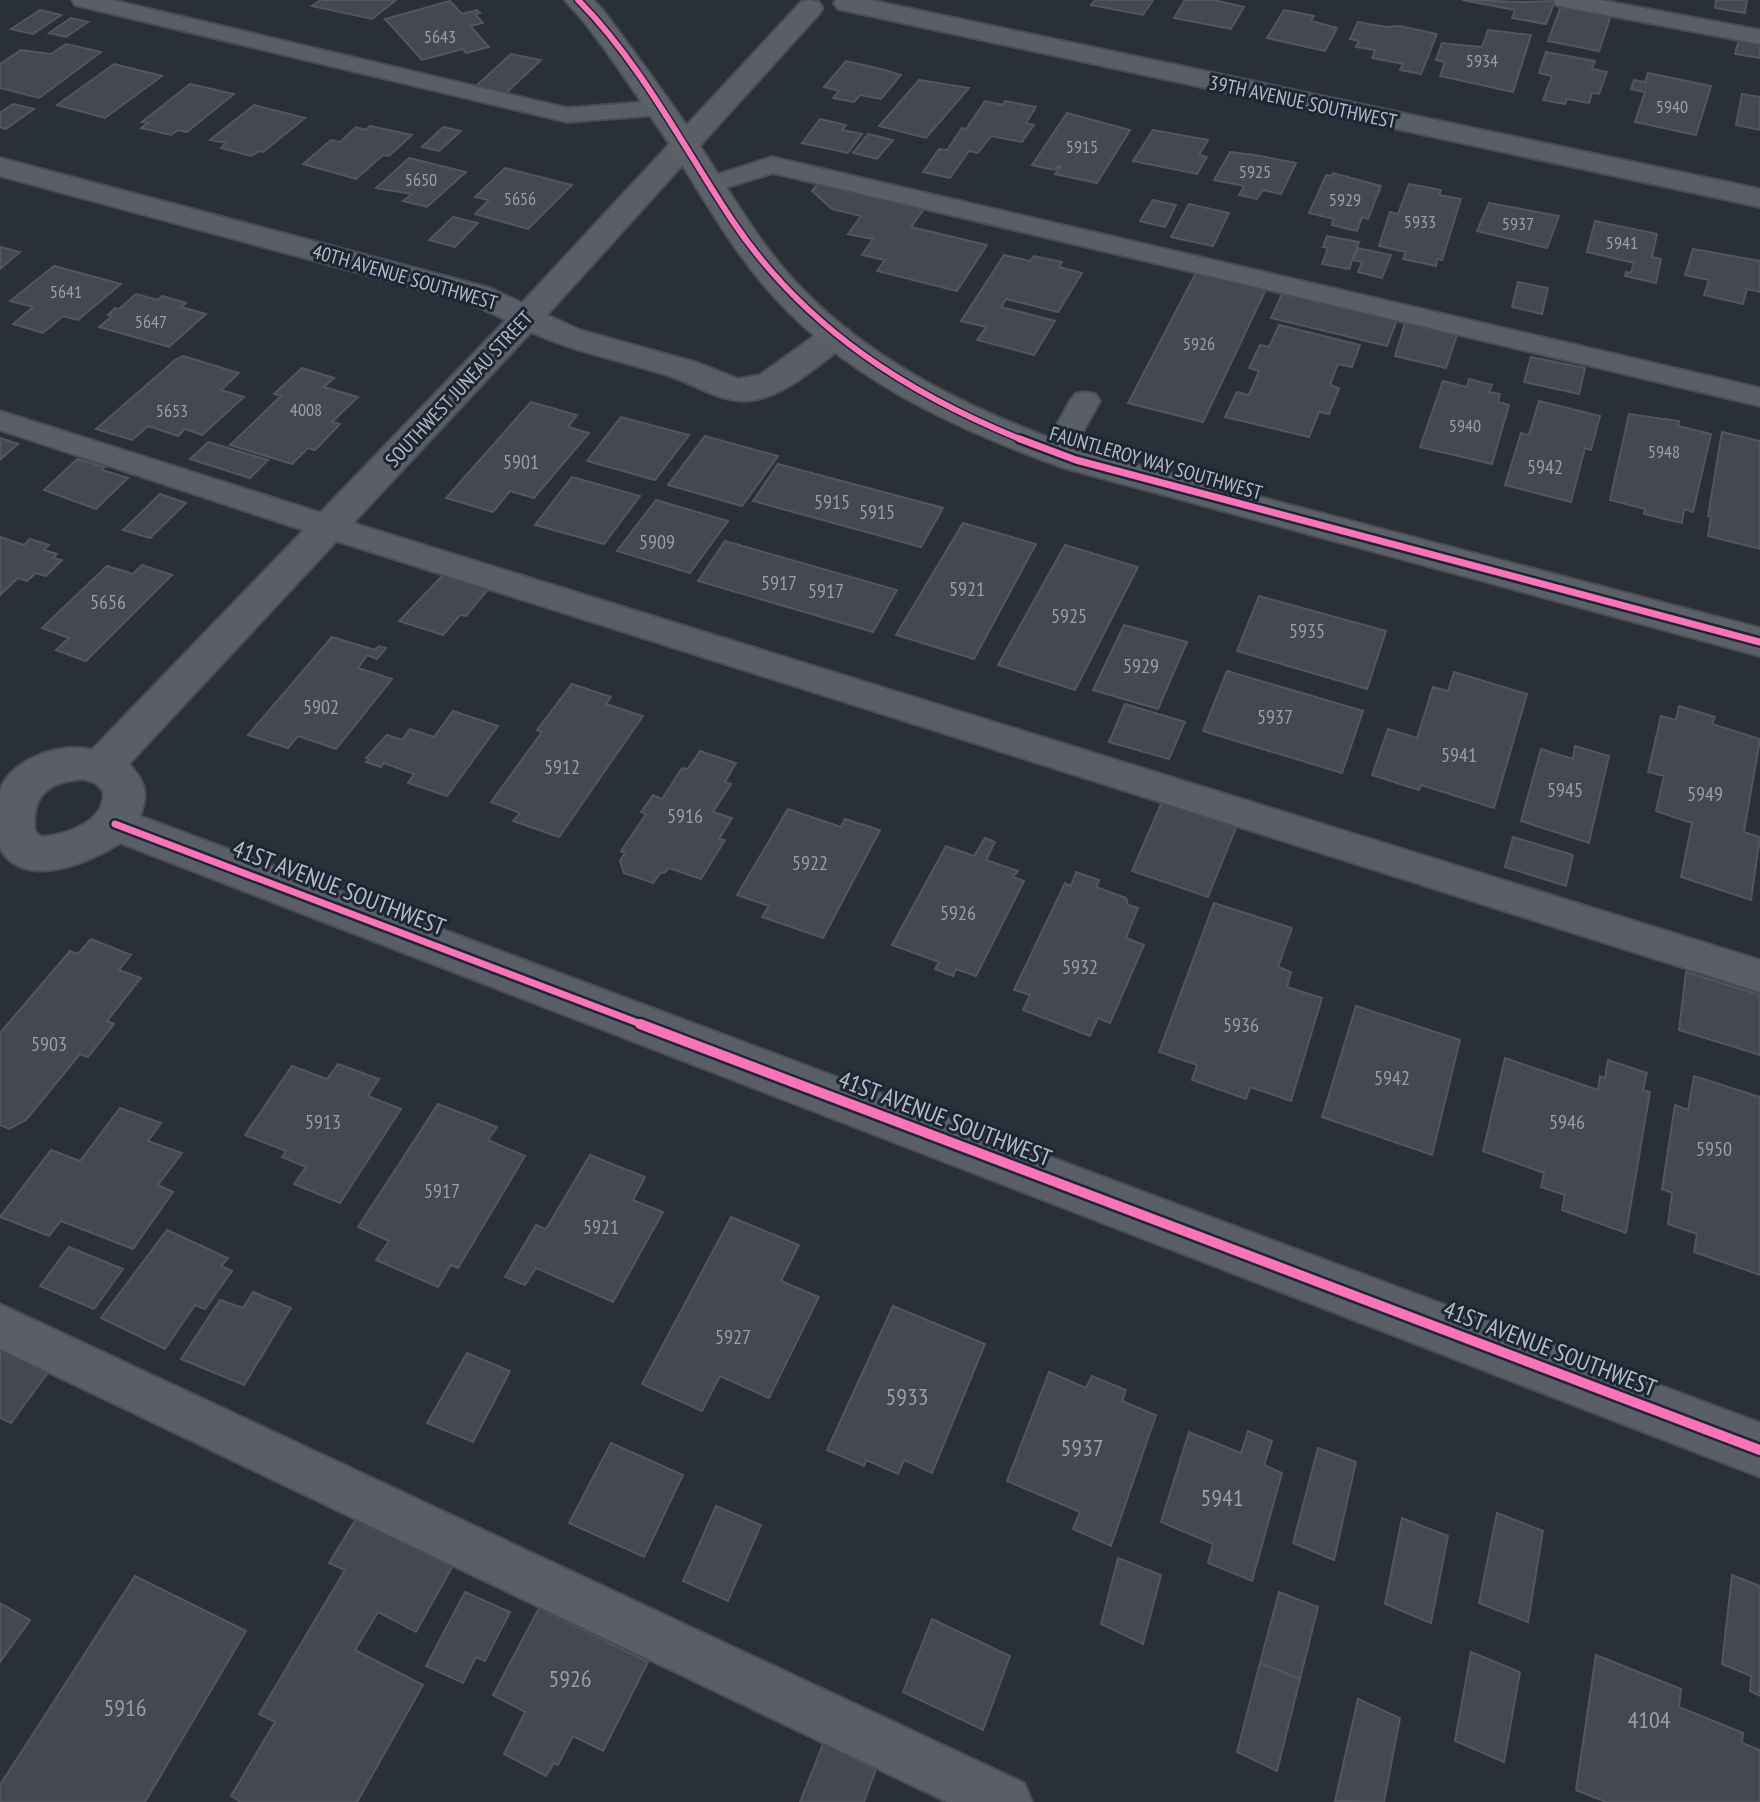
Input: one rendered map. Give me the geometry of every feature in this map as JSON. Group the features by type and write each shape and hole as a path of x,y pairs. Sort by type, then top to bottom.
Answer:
{"main road":[{"name":"FAUNTLEROY WAY SOUTHWEST","path":"578,0 593,15 685,145 740,233 789,294 836,336 900,380 979,423 1056,453 1760,642"}],"street":[{"name":"39TH AVENUE SOUTHWEST","path":"803,4 828,9 850,2 1760,198"},
{"name":"SOUTHWEST JUNEAU STREET","path":"102,766 528,316 685,145 803,4"},
{"name":"40TH AVENUE SOUTHWEST","path":"0,167 479,295 568,337 686,370 733,390 752,390 772,382 836,336"},
{"path":"85,763 102,766 116,775 124,787 125,801 115,824 94,841 75,850 14,865 9,840 3,829 8,788 43,771 64,765 85,763"},
{"name":"41ST AVENUE SOUTHWEST","path":"115,824 1760,1450"}],"lane":[{"path":"83,0 567,115 659,108"},
{"path":"1564,0 1760,37"},
{"path":"709,185 772,165 1159,262 1760,397"},
{"path":"1056,453 1085,401"},
{"path":"0,420 329,527 1760,976"},
{"path":"0,1326 1005,1802"}],"building":[{"path":"320,0 396,0 372,19 312,6"},
{"path":"1095,0 1153,0 1143,15 1091,5"},
{"path":"1185,0 1214,0 1244,7 1231,29 1174,18"},
{"path":"1462,0 1555,1 1546,24 1512,18 1515,10"},
{"path":"1716,0 1747,0 1745,13 1715,8"},
{"path":"450,1 462,14 477,10 480,13 475,14 483,23 470,26 489,47 466,53 463,49 422,60 385,19"},
{"path":"1561,6 1611,15 1599,51 1548,41"},
{"path":"40,10 61,15 33,34 11,29"},
{"path":"1284,10 1314,16 1311,21 1337,28 1325,51 1267,38"},
{"path":"71,18 88,22 66,37 49,33"},
{"path":"1358,22 1437,34 1421,74 1400,70 1403,64 1372,58 1375,50 1356,47 1359,41 1350,39"},
{"path":"1488,30 1531,35 1513,92 1440,76 1445,62 1436,60 1442,43 1482,47"},
{"path":"1740,36 1760,40 1760,58 1735,54"},
{"path":"66,44 101,52 39,98 0,88 0,64 21,50 51,54"},
{"path":"1546,52 1595,61 1592,69 1607,72 1599,94 1592,93 1589,103 1567,99 1565,104 1543,100 1552,76 1539,73"},
{"path":"511,54 541,60 506,93 476,86"},
{"path":"846,61 901,75 881,99 860,95 854,102 833,98 839,91 824,87"},
{"path":"114,64 162,76 105,118 57,105"},
{"path":"1648,73 1711,86 1696,135 1635,122 1645,92 1631,89 1634,80 1645,82"},
{"path":"919,80 969,88 926,138 879,126"},
{"path":"190,84 234,94 187,132 178,130 171,135 141,128 148,123 142,122"},
{"path":"1742,94 1760,97 1760,130 1736,125"},
{"path":"985,101 1036,107 1026,123 1034,125 1022,142 991,136 978,153 969,151 950,178 923,172 939,149 947,150 962,128 966,129"},
{"path":"13,104 34,109 6,129 0,127 0,113"},
{"path":"254,105 305,118 263,152 251,156 221,148 226,143 210,140"},
{"path":"1067,113 1130,130 1097,183 1055,174 1061,165 1054,170 1032,165"},
{"path":"820,119 846,125 842,130 862,134 848,153 802,143"},
{"path":"370,126 412,135 356,179 303,164 331,140 340,142 356,127 366,130"},
{"path":"443,127 461,131 439,151 422,147"},
{"path":"1153,130 1208,140 1199,155 1207,157 1197,174 1133,161"},
{"path":"868,134 893,140 877,159 853,153"},
{"path":"1230,152 1296,163 1281,194 1263,190 1257,199 1239,195 1244,186 1214,180"},
{"path":"409,158 466,172 427,207 403,201 412,194 376,188"},
{"path":"505,168 572,185 528,229 475,214 489,200 475,197"},
{"path":"1333,173 1381,186 1368,219 1362,217 1357,231 1332,225 1334,219 1309,213 1326,175 1332,176"},
{"path":"818,184 924,209 911,227 987,245 957,291 877,271 885,260 862,255 873,239 848,234 861,216 832,209 812,191"},
{"path":"1409,184 1441,190 1439,195 1461,199 1442,260 1437,259 1436,266 1403,259 1406,252 1379,246 1390,212 1398,214"},
{"path":"1153,200 1176,205 1165,227 1140,221"},
{"path":"1489,203 1559,216 1547,248 1477,231"},
{"path":"1189,204 1229,213 1213,246 1171,237"},
{"path":"453,217 478,223 455,247 429,240"},
{"path":"1595,221 1657,234 1652,257 1661,259 1656,283 1625,276 1626,272 1631,273 1634,263 1587,252"},
{"path":"1327,236 1359,242 1349,269 1322,264 1328,248 1323,247"},
{"path":"0,247 20,252 0,269"},
{"path":"1358,248 1391,255 1382,278 1358,272 1362,262 1353,260"},
{"path":"1693,249 1760,261 1760,292 1747,289 1743,304 1704,295 1709,280 1685,275"},
{"path":"1004,255 1030,261 1034,256 1062,262 1059,267 1082,273 1058,312 1006,299 1001,307 1055,321 1034,355 977,340 986,327 961,321"},
{"path":"54,266 121,284 78,320 63,316 43,333 13,324 33,307 10,301"},
{"path":"1198,269 1268,285 1203,422 1128,403"},
{"path":"1518,282 1548,288 1542,314 1512,307"},
{"path":"1284,290 1398,317 1387,346 1271,318"},
{"path":"136,294 158,300 162,296 186,303 181,307 206,314 169,347 99,327 112,316 108,315 115,308 119,309"},
{"path":"1405,323 1457,335 1446,368 1395,356"},
{"path":"1279,325 1360,345 1352,367 1338,364 1330,385 1339,388 1329,414 1319,412 1309,437 1225,417 1237,392 1249,395 1259,371 1249,368 1260,345 1269,347"},
{"path":"183,356 239,373 221,390 244,397 202,435 185,429 178,436 148,426 132,440 96,429 175,360"},
{"path":"1531,357 1585,368 1579,394 1524,382"},
{"path":"302,368 334,378 324,387 358,397 332,422 340,424 315,450 308,448 292,464 230,445 281,396 274,394"},
{"path":"1469,379 1492,385 1489,392 1500,394 1498,402 1509,405 1492,464 1420,447 1443,381 1467,387"},
{"path":"1539,401 1600,416 1591,450 1585,448 1571,502 1505,485 1521,433 1529,435"},
{"path":"531,402 577,415 568,427 589,433 534,498 510,491 493,512 446,498"},
{"path":"1629,414 1679,421 1678,426 1711,434 1693,512 1684,509 1682,523 1644,514 1645,509 1610,500"},
{"path":"621,417 689,435 655,480 587,461"},
{"path":"1722,432 1760,441 1760,549 1708,536 1711,517 1708,516"},
{"path":"705,436 778,456 742,506 668,485"},
{"path":"0,438 18,444 0,460"},
{"path":"208,442 268,460 250,478 190,459"},
{"path":"77,459 128,478 96,509 44,490"},
{"path":"778,464 943,508 921,547 753,501"},
{"path":"572,477 640,496 604,544 535,525"},
{"path":"160,494 186,503 150,538 123,530"},
{"path":"656,500 728,521 690,573 617,551"},
{"path":"963,523 1036,544 974,659 896,635"},
{"path":"0,537 24,545 30,539 49,545 44,550 57,554 53,558 62,560 46,576 36,573 27,581 18,578 0,595"},
{"path":"725,541 897,590 873,632 698,581"},
{"path":"1065,545 1138,567 1075,690 998,665"},
{"path":"142,565 172,575 86,661 56,650 69,638 42,628 107,566 133,574"},
{"path":"444,574 489,588 466,616 460,615 443,635 399,621"},
{"path":"1259,596 1386,631 1367,689 1237,651"},
{"path":"1124,625 1187,642 1158,709 1093,690"},
{"path":"332,637 375,650 379,646 386,648 377,659 367,655 358,668 392,679 336,749 298,736 288,748 248,735"},
{"path":"1227,671 1363,711 1342,773 1203,731"},
{"path":"1454,672 1527,694 1494,808 1421,785 1419,790 1372,775 1388,729 1417,738 1433,687 1448,691"},
{"path":"572,684 611,697 606,704 643,716 559,837 513,821 520,813 491,802 542,732 537,730"},
{"path":"1125,704 1185,722 1169,759 1109,742"},
{"path":"1679,706 1715,717 1712,724 1760,739 1744,832 1760,837 1751,900 1681,877 1692,823 1656,811 1664,776 1648,772 1661,716 1676,720"},
{"path":"453,711 498,726 447,796 408,783 414,774 384,763 381,767 366,762 369,759 366,758 387,735 402,740 410,729 434,737"},
{"path":"1575,746 1609,756 1589,843 1521,821 1541,749 1573,759"},
{"path":"700,751 736,763 725,782 731,784 713,812 732,818 719,839 725,840 701,879 669,868 661,872 653,883 624,873 620,861 625,853 621,851 646,814 641,812 653,795 662,799 682,768 688,769"},
{"path":"1165,795 1239,820 1208,897 1132,871"},
{"path":"788,809 841,827 845,819 880,830 823,938 762,917 769,906 737,895"},
{"path":"1513,837 1573,855 1566,886 1505,867"},
{"path":"985,838 995,842 986,860 1018,871 1013,877 1024,881 976,976 956,969 953,976 935,969 939,962 892,945 946,846 974,856"},
{"path":"1076,872 1099,880 1096,887 1126,898 1128,905 1138,908 1126,938 1144,945 1110,1023 1098,1018 1090,1036 1023,1010 1030,995 1014,990 1065,883 1071,886"},
{"path":"1214,903 1292,928 1278,967 1291,972 1287,987 1322,998 1291,1101 1250,1087 1246,1099 1192,1080 1197,1065 1159,1052"},
{"path":"91,939 131,955 119,970 141,978 107,1021 114,1024 88,1057 80,1054 26,1120 9,1129 0,1125 0,1033 70,951 78,954"},
{"path":"1686,972 1760,995 1760,1055 1679,1030"},
{"path":"1356,1006 1460,1040 1432,1155 1322,1117"},
{"path":"1505,1058 1598,1090 1600,1076 1605,1078 1608,1060 1647,1073 1643,1090 1650,1092 1626,1233 1562,1210 1565,1195 1541,1187 1544,1173 1483,1151"},
{"path":"338,1064 379,1079 368,1096 401,1109 340,1203 294,1184 306,1167 282,1157 286,1151 245,1135 292,1066 327,1079"},
{"path":"1694,1076 1760,1097 1760,1275 1694,1252 1697,1234 1668,1224 1672,1193 1662,1189 1675,1105 1688,1110"},
{"path":"438,1104 497,1127 488,1140 525,1156 458,1268 451,1265 438,1287 376,1260 389,1241 358,1227"},
{"path":"120,1108 161,1123 148,1141 182,1153 158,1185 173,1192 133,1249 61,1221 49,1236 0,1217 51,1150 80,1161"},
{"path":"590,1155 645,1177 633,1200 663,1212 613,1302 536,1268 525,1285 505,1277 536,1225 546,1229"},
{"path":"731,1217 799,1245 781,1281 819,1297 769,1398 720,1376 702,1411 642,1384"},
{"path":"167,1230 228,1258 221,1266 232,1271 205,1309 195,1305 165,1349 101,1318"},
{"path":"69,1247 123,1269 94,1309 40,1286"},
{"path":"253,1292 291,1308 244,1385 181,1359 220,1300 243,1308"},
{"path":"893,1306 985,1344 932,1473 904,1460 898,1474 866,1460 864,1466 827,1450"},
{"path":"0,1337 55,1363 11,1423 0,1418"},
{"path":"467,1353 510,1371 473,1442 427,1423"},
{"path":"1049,1372 1086,1388 1092,1376 1126,1390 1122,1401 1156,1415 1111,1546 1073,1529 1080,1512 1007,1481"},
{"path":"1248,1431 1272,1441 1264,1465 1282,1473 1252,1581 1208,1563 1213,1544 1161,1522 1189,1432 1241,1453"},
{"path":"611,1443 683,1475 644,1557 569,1523"},
{"path":"1318,1448 1356,1462 1334,1560 1293,1543"},
{"path":"364,1506 455,1562 416,1632 378,1612 355,1650 423,1685 357,1802 241,1802 231,1796 275,1722 259,1714 345,1570 329,1563"},
{"path":"716,1506 761,1525 728,1601 683,1581"},
{"path":"1497,1513 1543,1531 1528,1622 1479,1603"},
{"path":"1402,1518 1448,1536 1431,1623 1385,1604"},
{"path":"1118,1558 1161,1575 1143,1644 1101,1624"},
{"path":"1732,1575 1760,1586 1760,1696 1750,1691 1751,1676 1722,1664"},
{"path":"135,1576 246,1631 145,1802 0,1802 0,1785"},
{"path":"465,1592 510,1612 485,1661 476,1657 463,1683 426,1666"},
{"path":"1279,1592 1318,1607 1300,1679 1260,1663"},
{"path":"0,1603 30,1620 0,1662"},
{"path":"539,1608 648,1662 603,1751 573,1736 558,1765 554,1763 546,1776 504,1754 525,1712 493,1695"},
{"path":"932,1619 1010,1656 983,1730 903,1692"},
{"path":"1471,1652 1520,1672 1504,1762 1455,1741"},
{"path":"1596,1655 1681,1689 1679,1707 1743,1733 1742,1743 1760,1750 1760,1802 1606,1802 1576,1790"},
{"path":"1260,1663 1300,1679 1277,1771 1237,1752"},
{"path":"1358,1699 1400,1718 1384,1802 1335,1801"},
{"path":"829,1729 858,1744 853,1759 876,1769 864,1802 800,1802"}],"cycle path":[{"path":"578,0 593,15 651,95 733,222 774,277 819,323 851,349 922,394 998,431 1076,460 1760,642"},
{"path":"115,824 1760,1450"}]}
